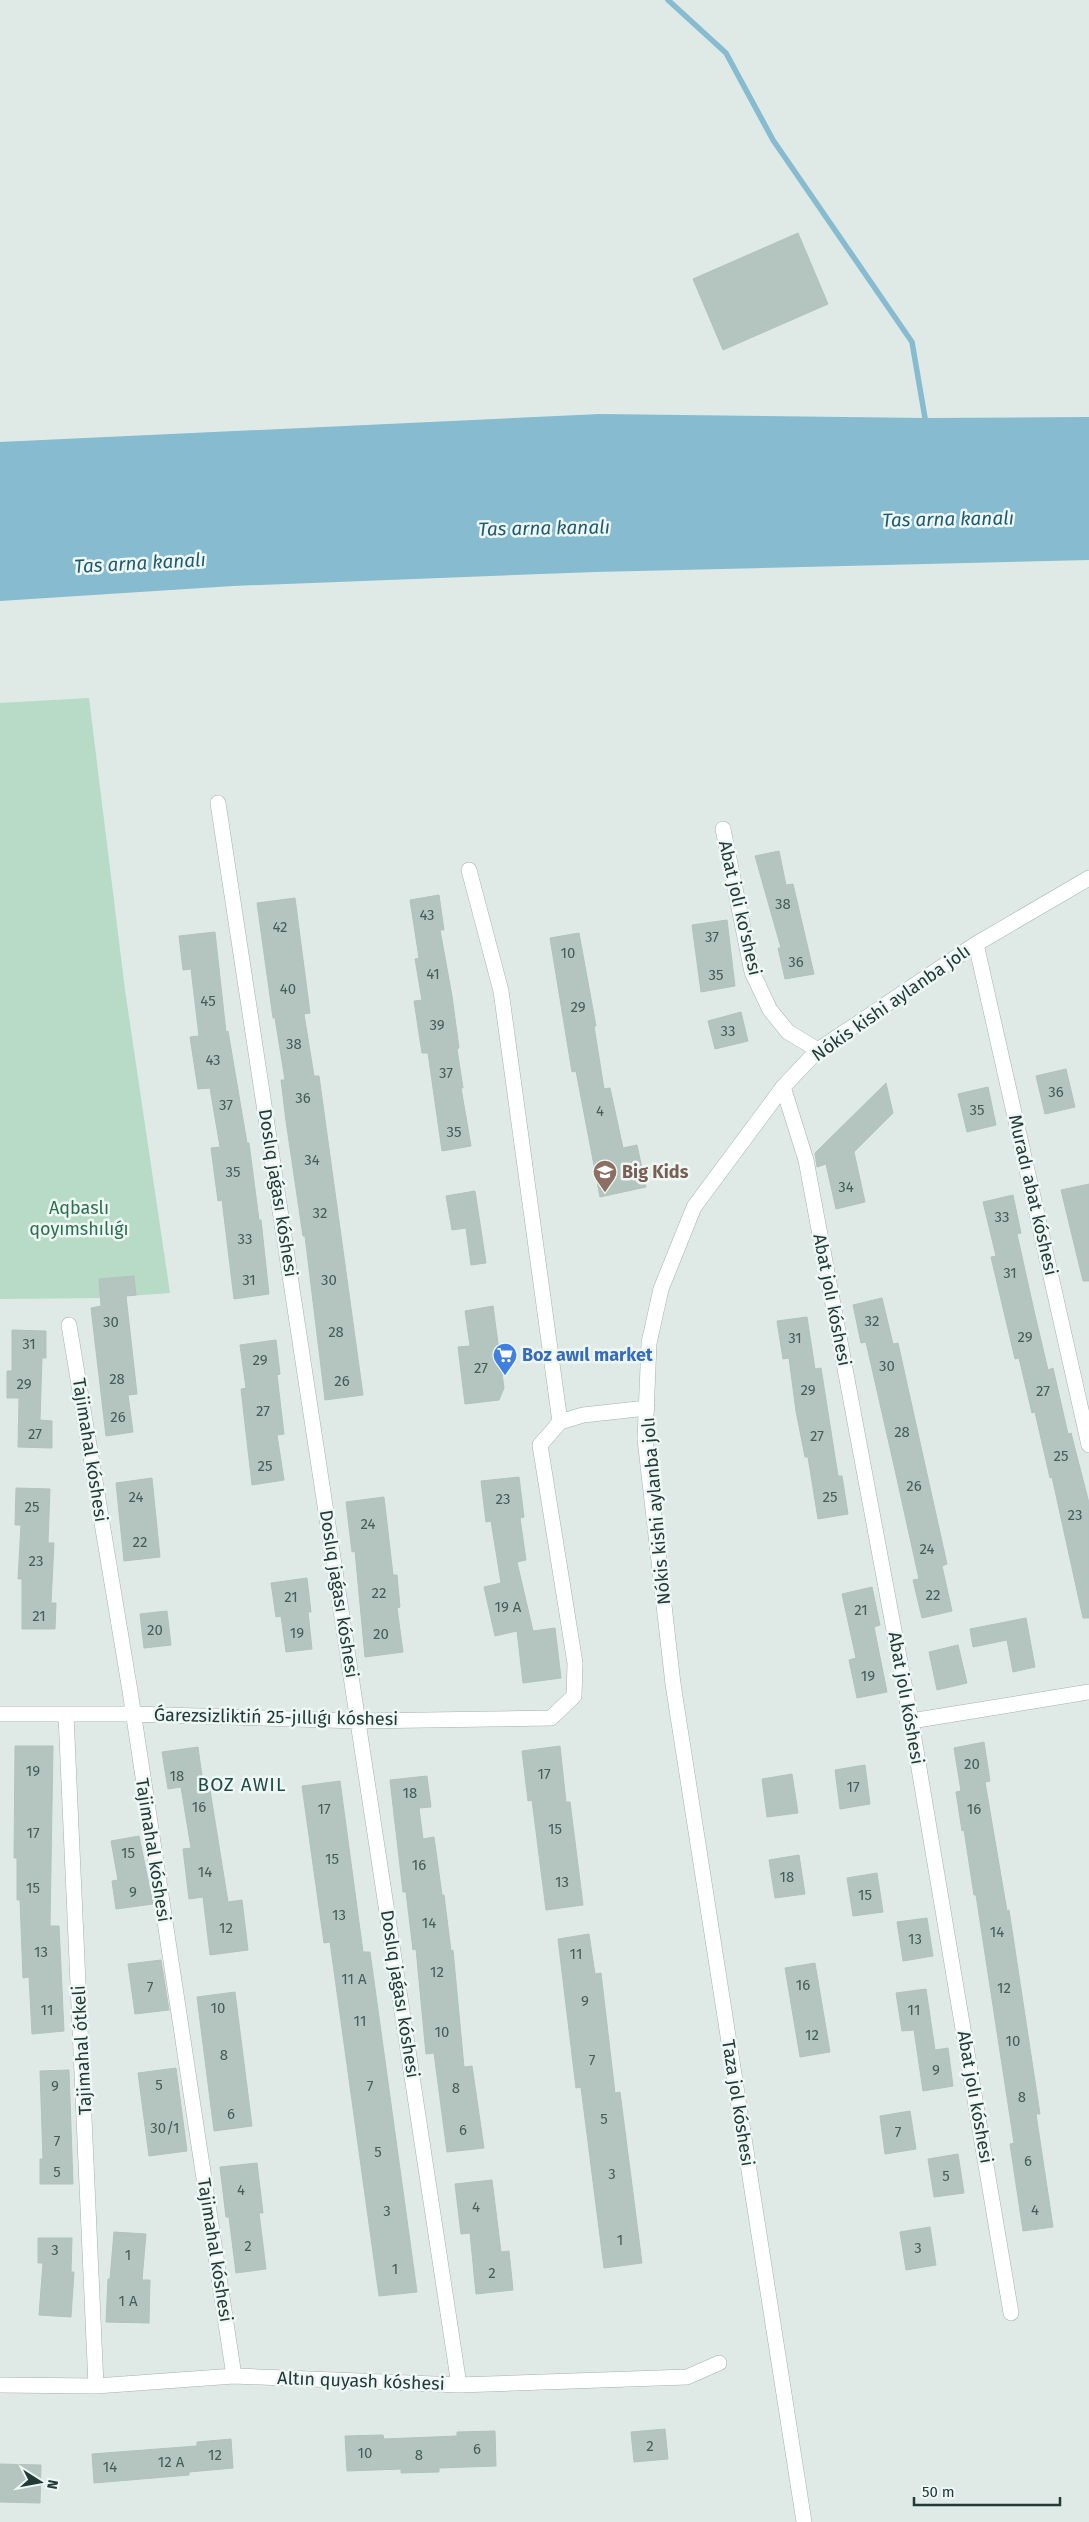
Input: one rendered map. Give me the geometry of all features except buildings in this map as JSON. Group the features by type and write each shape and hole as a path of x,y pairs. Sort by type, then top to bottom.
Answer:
{"street":[{"name":"Doslıq jaǵası kóshesi","path":"218,803 459,2385"},
{"name":"Abat joli ko'shesi","path":"722,829 752,972 770,1010 788,1032 818,1050"},
{"path":"469,870 501,991 560,1422 583,1415 647,1408"},
{"name":"Nókis kishi aylanba jolı","path":"673,1684 645,1439 649,1343 659,1298 694,1207 782,1087 818,1050 976,944 1089,878"},
{"name":"Muradı abat kóshesi","path":"976,944 1089,1445"},
{"name":"Abat jolı kóshesi","path":"782,1087 806,1160 911,1721 1011,2314"},
{"name":"Tajimahal kóshesi","path":"70,1325 133,1714 234,2376"},
{"name":"Ǵarezsizliktiń 25-jıllıǵı kóshesi","path":"0,1714 133,1714 359,1721 551,1718 574,1696 575,1663 540,1445 560,1422"},
{"name":"Taza jol kóshesi","path":"673,1684 804,2522"},
{"path":"911,1721 1089,1692"},
{"name":"Tajimahal ótkeli","path":"66,1715 96,2386"},
{"name":"Altın quyash kóshesi","path":"0,2385 96,2386 234,2376 459,2385 687,2377 719,2363"}],"green space":[{"name":"Aqbaslı qoyımshılıǵı","path":"89,698 125,990 170,1293 101,1298 0,1299 0,703"}],"water":[{"name":"Tas arna kanalı","path":"600,414 925,418 1089,417 1089,560 595,572 233,586 0,601 0,442"}],"waterway":[{"path":"668,0 726,53 773,140 912,342 925,418"}],"place":[{"name":"Big Kids","path":"605,1193"},
{"name":"Boz awıl market","path":"505,1376"}],"district":[{"name":"BOZ AWIL","path":"242,1784"}]}
